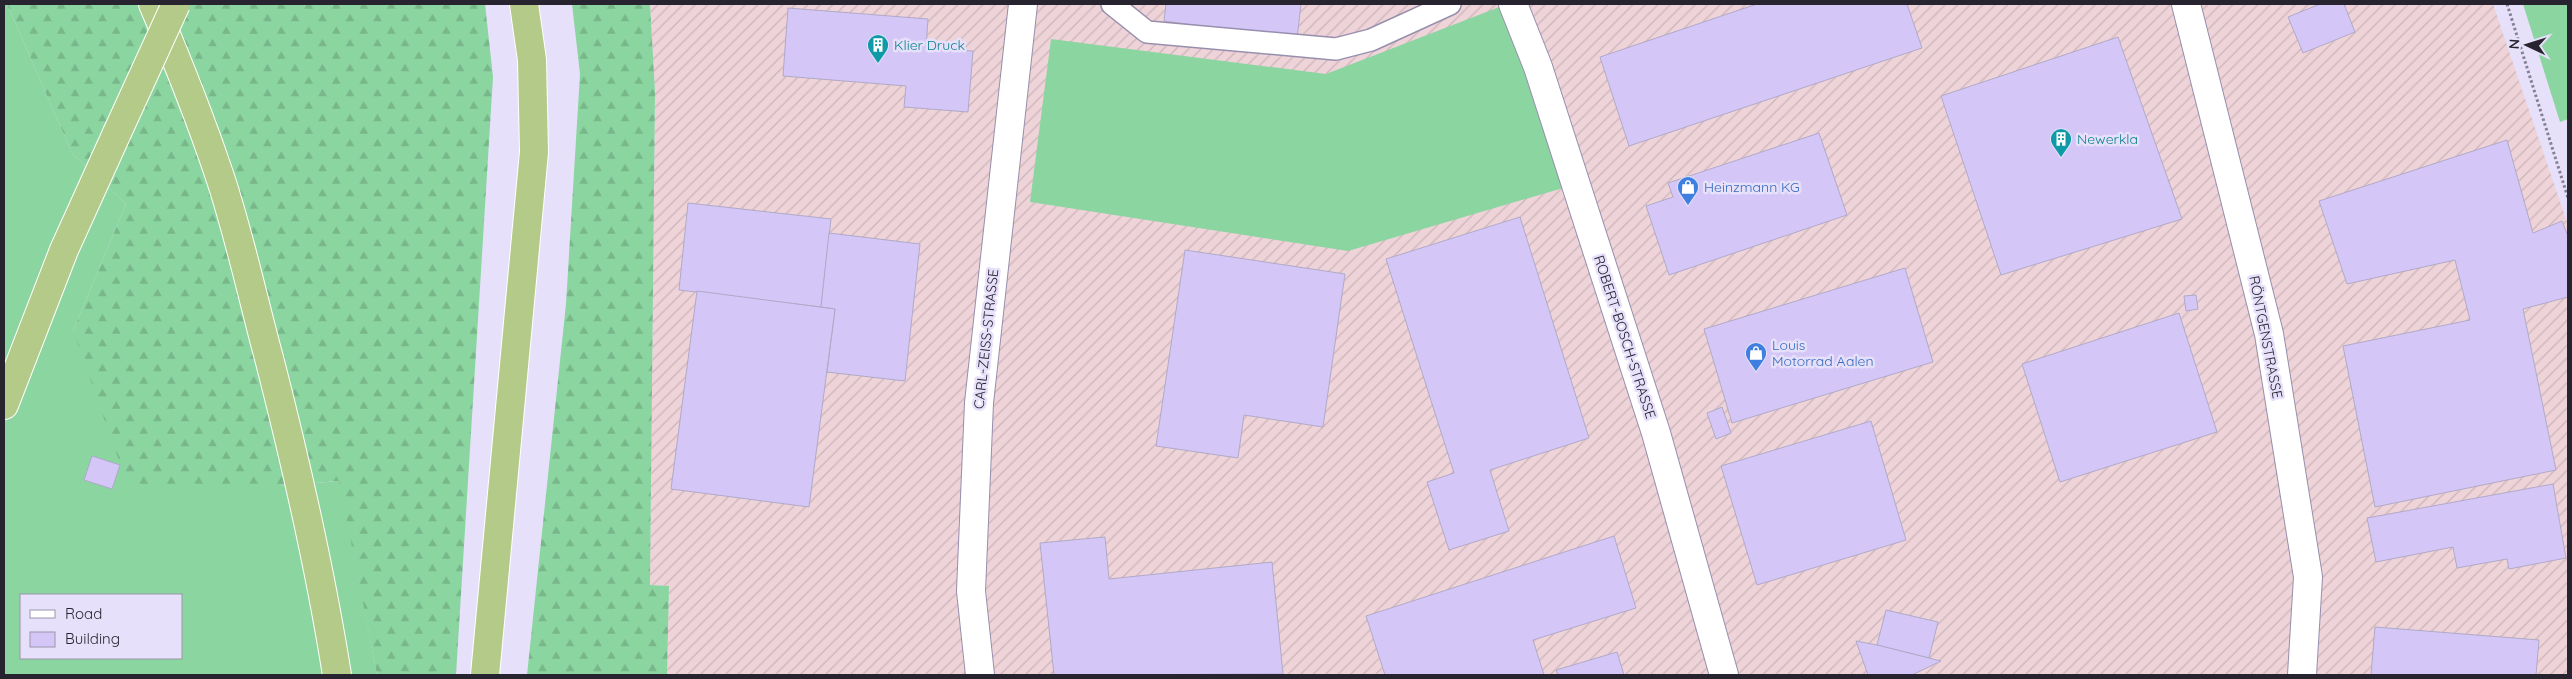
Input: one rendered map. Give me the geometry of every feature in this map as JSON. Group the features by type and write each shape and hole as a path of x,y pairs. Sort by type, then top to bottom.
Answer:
{"highway":[{"path":"153,4 189,89 221,182 299,475 323,586 337,675"},
{"path":"4,366 64,250 176,4"},
{"path":"485,675 534,152 532,60 524,4"},
{"path":"4,405 64,250"},
{"path":"323,586 330,675"}],"street":[{"name":"CARL-ZEISS-STRASSE","path":"980,675 972,591 979,403 1023,4"},
{"name":"ROBERT-BOSCH-STRASSE","path":"1513,4 1538,67 1656,433 1724,675"},
{"name":"RÖNTGENSTRASSE","path":"2186,4 2268,334 2308,577 2302,675"}],"lane":[{"path":"1112,4 1147,32 1336,49 1372,40 1450,4"}],"path":[{"path":"2507,4 2568,198"}],"shaded area":[{"path":"650,4 2493,4 2568,225 2568,675 667,675 669,586 650,585 655,92"}],"green space":[{"path":"4,4 7,4 72,153 126,204 73,331 279,486 340,481 377,675 4,675"},
{"path":"7,4 485,4 493,77 456,675 377,675 339,481 279,486 128,486 73,331 126,204 72,153"},
{"path":"572,4 650,4 655,92 650,585 669,586 667,675 527,675 566,304 580,74"},
{"path":"2523,4 2568,4 2568,119 2560,122"},
{"path":"1502,6 1563,188 1348,251 1030,202 1051,39 1326,74"}],"building":[{"path":"1166,4 1301,4 1297,39 1164,21"},
{"path":"1757,4 1907,4 1922,48 1629,146 1600,57"},
{"path":"2320,4 2344,4 2355,32 2303,53 2288,17"},
{"name":"Klier Druck","path":"788,8 928,19 926,48 973,51 968,112 904,107 906,86 783,76"},
{"name":"Newerkla","path":"2118,37 2182,219 2001,275 1941,96"},
{"path":"1819,133 1847,215 1669,275 1646,206 1673,197 1668,183"},
{"path":"2507,140 2533,233 2562,221 2568,236 2568,297 2523,309 2556,470 2375,507 2343,346 2470,320 2455,260 2347,284 2319,201"},
{"path":"688,203 831,219 821,307 679,290"},
{"path":"1520,217 1589,438 1490,470 1509,531 1449,550 1427,482 1454,473 1386,259"},
{"path":"829,233 920,244 905,381 827,372 835,309 821,307"},
{"path":"1185,250 1345,274 1323,427 1244,415 1238,458 1156,446"},
{"path":"1905,268 1933,362 1732,423 1704,329"},
{"path":"697,291 835,309 809,507 671,489"},
{"path":"2196,295 2198,309 2186,311 2184,296"},
{"path":"2179,313 2217,432 2060,482 2022,364"},
{"path":"1722,407 1731,433 1716,439 1707,413"},
{"path":"1871,421 1906,540 1757,585 1721,466"},
{"path":"92,456 120,465 112,489 84,480"},
{"path":"2553,484 2566,558 2509,569 2507,559 2457,568 2453,547 2376,562 2367,518"},
{"path":"1614,536 1636,608 1533,640 1544,675 1385,675 1366,616"},
{"path":"1105,537 1109,579 1272,562 1283,674 1054,675 1040,543"},
{"path":"1886,610 1938,622 1929,658 1877,645"},
{"path":"2375,627 2539,640 2536,675 2371,675"},
{"path":"1856,641 1941,661 1912,675 1868,675"},
{"path":"1617,652 1624,675 1558,675 1556,670"}],"place":[{"name":"Klier Druck","path":"878,64"},
{"name":"Newerkla","path":"2061,158"},
{"name":"Heinzmann KG","path":"1688,206"},
{"name":"Louis Motorrad Aalen","path":"1756,372"}]}
